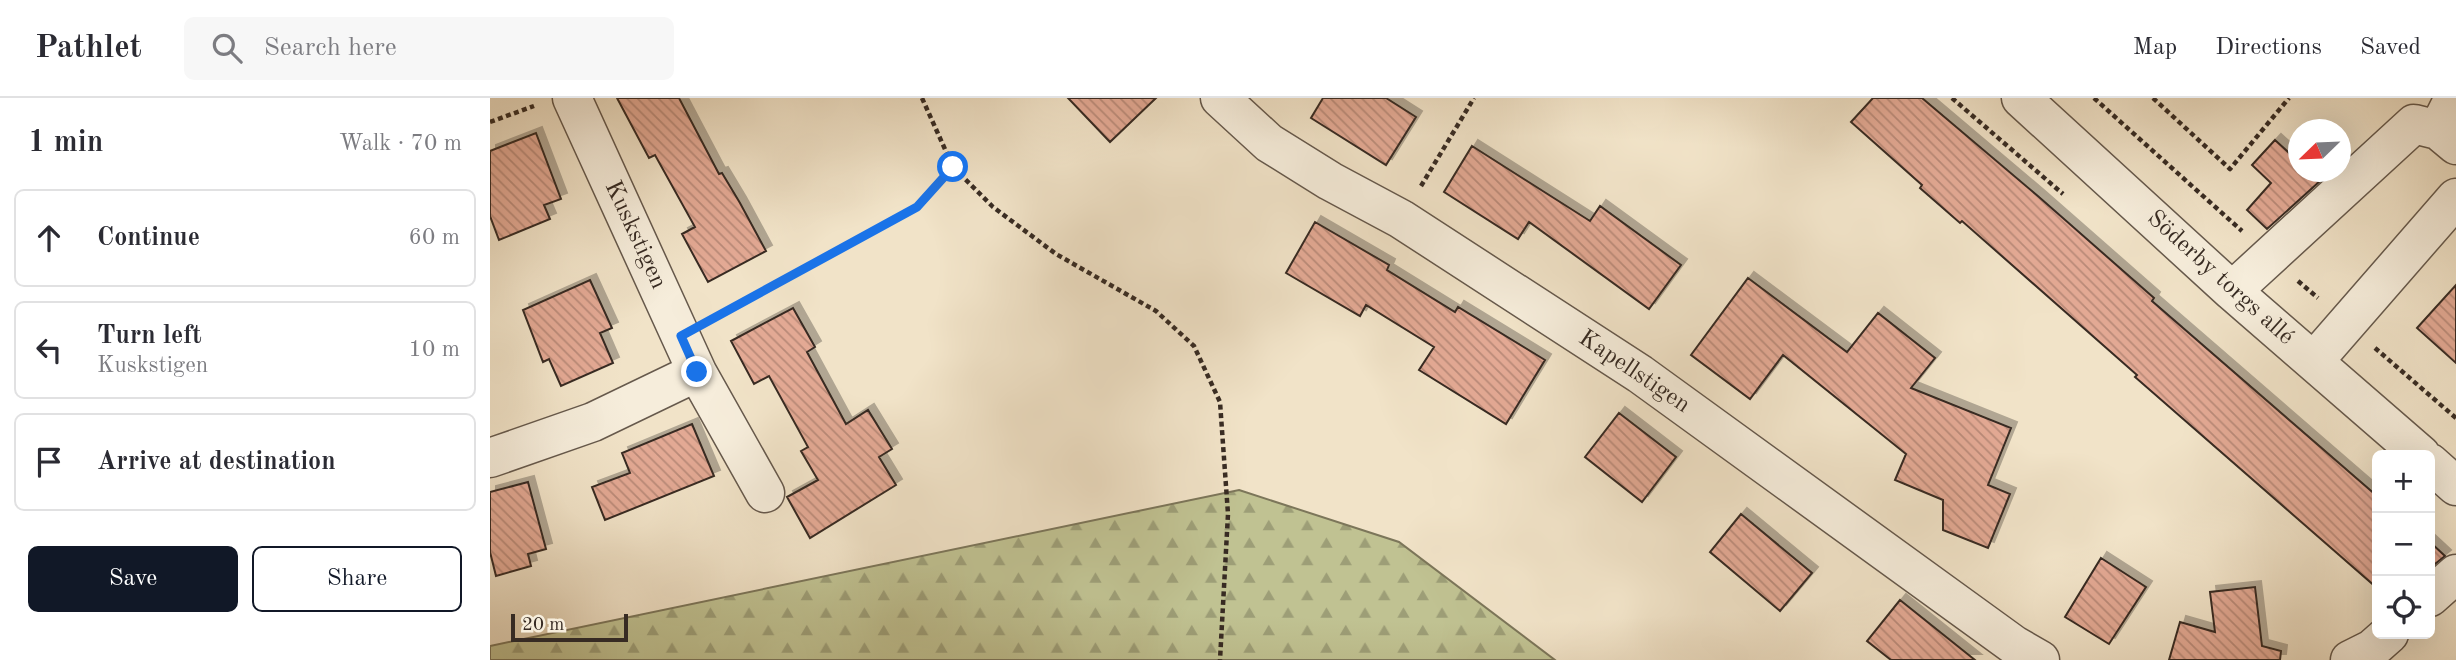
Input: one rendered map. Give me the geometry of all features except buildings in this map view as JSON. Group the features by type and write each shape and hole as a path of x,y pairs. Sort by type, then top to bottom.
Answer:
{"street":[{"name":"Kapellstigen","path":"1220,98 1269,143 1330,181 1401,219 1640,374 2014,645 2040,660"},
{"name":"Söderby torgs allé","path":"2021,98 2232,291 2415,450"},
{"name":"Kuskstigen","path":"556,100 681,336 697,372 765,493"},
{"path":"2232,291 2414,124 2449,124"},
{"path":"2314,361 2456,198"},
{"path":"490,458 593,422 697,372"},
{"path":"2435,467 2456,486"},
{"path":"2435,593 2456,574"},
{"path":"2350,660 2372,649 2383,639"}],"path":[{"path":"922,98 953,167 993,207 1056,254 1156,311 1194,346 1220,402 1228,514 1220,660"},
{"path":"1401,219 1474,98"},
{"path":"2153,98 2230,169 2289,98"},
{"path":"490,122 556,100"},
{"path":"681,336 917,207 953,167"}],"green space":[{"path":"1239,490 1399,542 1555,660 490,660 490,646"}],"route":[{"path":"697,372 681,336 917,207 953,167"}]}
